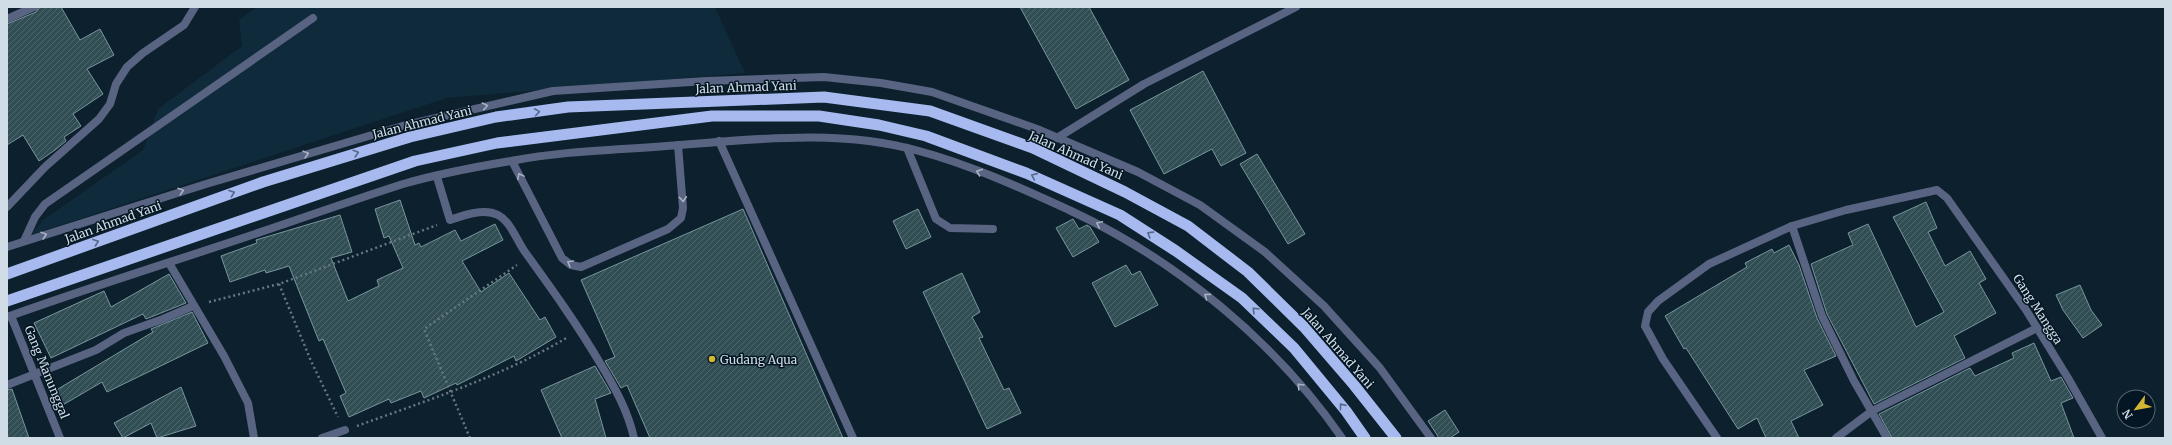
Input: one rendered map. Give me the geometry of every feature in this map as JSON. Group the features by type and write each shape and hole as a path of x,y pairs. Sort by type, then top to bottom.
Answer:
{"highway":[{"name":"Jalan Ahmad Yani","path":"7,274 263,182 410,137 496,117 568,107 824,97 937,114 1033,148 1125,192 1188,226 1248,272 1304,327 1354,385 1396,438"},
{"path":"7,301 415,161 497,143 712,116 820,116 878,125 926,136 1026,173 1120,215 1176,251 1242,298 1294,348 1346,410 1365,438"}],"street":[{"path":"7,19 34,7"},
{"path":"7,207 45,167 99,119 110,104 116,84 127,67 143,53 184,25 195,7"},
{"path":"1056,138 1144,84 1296,7"},
{"path":"24,241 35,217 45,204 313,18"},
{"path":"7,247 206,184 406,125 553,91 706,81 824,77 881,83 932,92 1056,138 1138,172 1193,202 1265,252 1324,306 1375,362 1431,438"},
{"path":"9,316 407,183 512,161 569,152 719,141 820,137 871,142 918,150 1016,186 1109,228 1161,262 1219,304 1270,353 1321,408 1342,438"},
{"path":"719,141 853,438"},
{"path":"512,161 562,258 571,265 581,267 668,229 681,218 683,208 678,145"},
{"path":"908,148 936,219 950,228 993,229"},
{"path":"437,177 450,220 466,214 482,213 498,215 510,227 580,330 618,394 634,438"},
{"name":"Gang Mangga","path":"1792,226 1846,210 1937,190 1947,198 2037,328 2068,378 2102,438"},
{"path":"1717,438 1664,359 1645,326 1648,312 1658,301 1709,264 1792,226 1822,316 1854,381 1887,438"},
{"path":"169,263 193,306 224,356 248,403 254,438"},
{"path":"7,385 96,350 124,333 163,320 193,306"},
{"name":"Gang Manunggal","path":"9,316 60,438"},
{"path":"1836,438 1872,411 2037,328"},
{"path":"322,438 345,430"}],"path":[{"path":"193,306 279,284 354,254 450,220"},
{"path":"470,438 452,391 424,329 529,257"},
{"path":"279,284 311,361 345,430 452,391 546,350 580,330"}],"shaded area":[{"path":"257,7 715,7 745,73 447,98 31,235 43,220 143,150 158,109 242,46 239,20"}],"building":[{"path":"39,7 61,7 80,40 100,29 114,55 87,69 103,94 73,114 81,126 64,137 66,141 39,161 23,135 7,145 7,24 36,12"},
{"path":"1020,7 1089,7 1129,80 1076,109"},
{"path":"1203,71 1246,153 1221,166 1212,149 1164,174 1130,110"},
{"path":"1257,154 1305,234 1288,244 1240,164"},
{"path":"400,200 415,245 419,243 421,247 455,230 461,241 495,224 503,240 462,261 481,292 509,273 540,320 545,317 556,337 516,361 514,356 457,385 456,383 424,398 421,391 391,403 389,399 349,417 340,396 346,393 323,339 319,341 289,266 266,273 265,270 230,282 221,256 257,243 256,240 340,215 352,252 331,258 348,301 379,286 377,280 403,268 389,236 384,238 375,209"},
{"path":"1926,202 1937,228 1928,232 1945,266 1970,251 1986,279 1979,283 1996,313 1954,336 1965,358 1874,404 1827,314 1811,264 1853,245 1848,233 1868,224 1916,327 1944,312 1893,217"},
{"name":"Gudang Aqua","path":"743,209 843,438 650,438 627,385 621,388 605,361 615,357 581,280"},
{"path":"918,209 931,237 906,249 893,221"},
{"path":"1073,219 1079,229 1087,225 1090,227 1099,242 1073,257 1056,228"},
{"path":"1789,245 1799,265 1817,318 1836,356 1804,370 1823,405 1791,421 1799,438 1766,438 1757,418 1738,429 1686,348 1684,349 1665,316 1747,267 1745,263 1772,249 1774,253"},
{"path":"1126,265 1132,275 1140,271 1158,305 1115,327 1092,283"},
{"path":"962,273 980,312 972,317 983,337 979,338 1004,390 1009,388 1021,413 987,429 923,292"},
{"path":"169,274 186,303 146,319 143,314 51,358 34,323 104,291 111,307"},
{"path":"2080,285 2091,310 2102,325 2083,338 2063,310 2056,295"},
{"path":"192,312 208,343 107,392 102,382 61,406 53,392 153,332 151,329"},
{"path":"2034,343 2051,381 2061,377 2073,398 2061,403 2074,438 1892,438 1879,414 1970,368 1975,376 2014,358 2012,353"},
{"path":"595,366 611,393 595,399 606,438 562,438 541,390"},
{"path":"181,387 196,426 157,438 151,423 123,438 114,423"},
{"path":"12,389 29,438 7,438 7,390"},
{"path":"1445,410 1459,432 1450,438 1439,438 1428,421"}],"place":[{"name":"Gudang Aqua","path":"712,359"}]}
